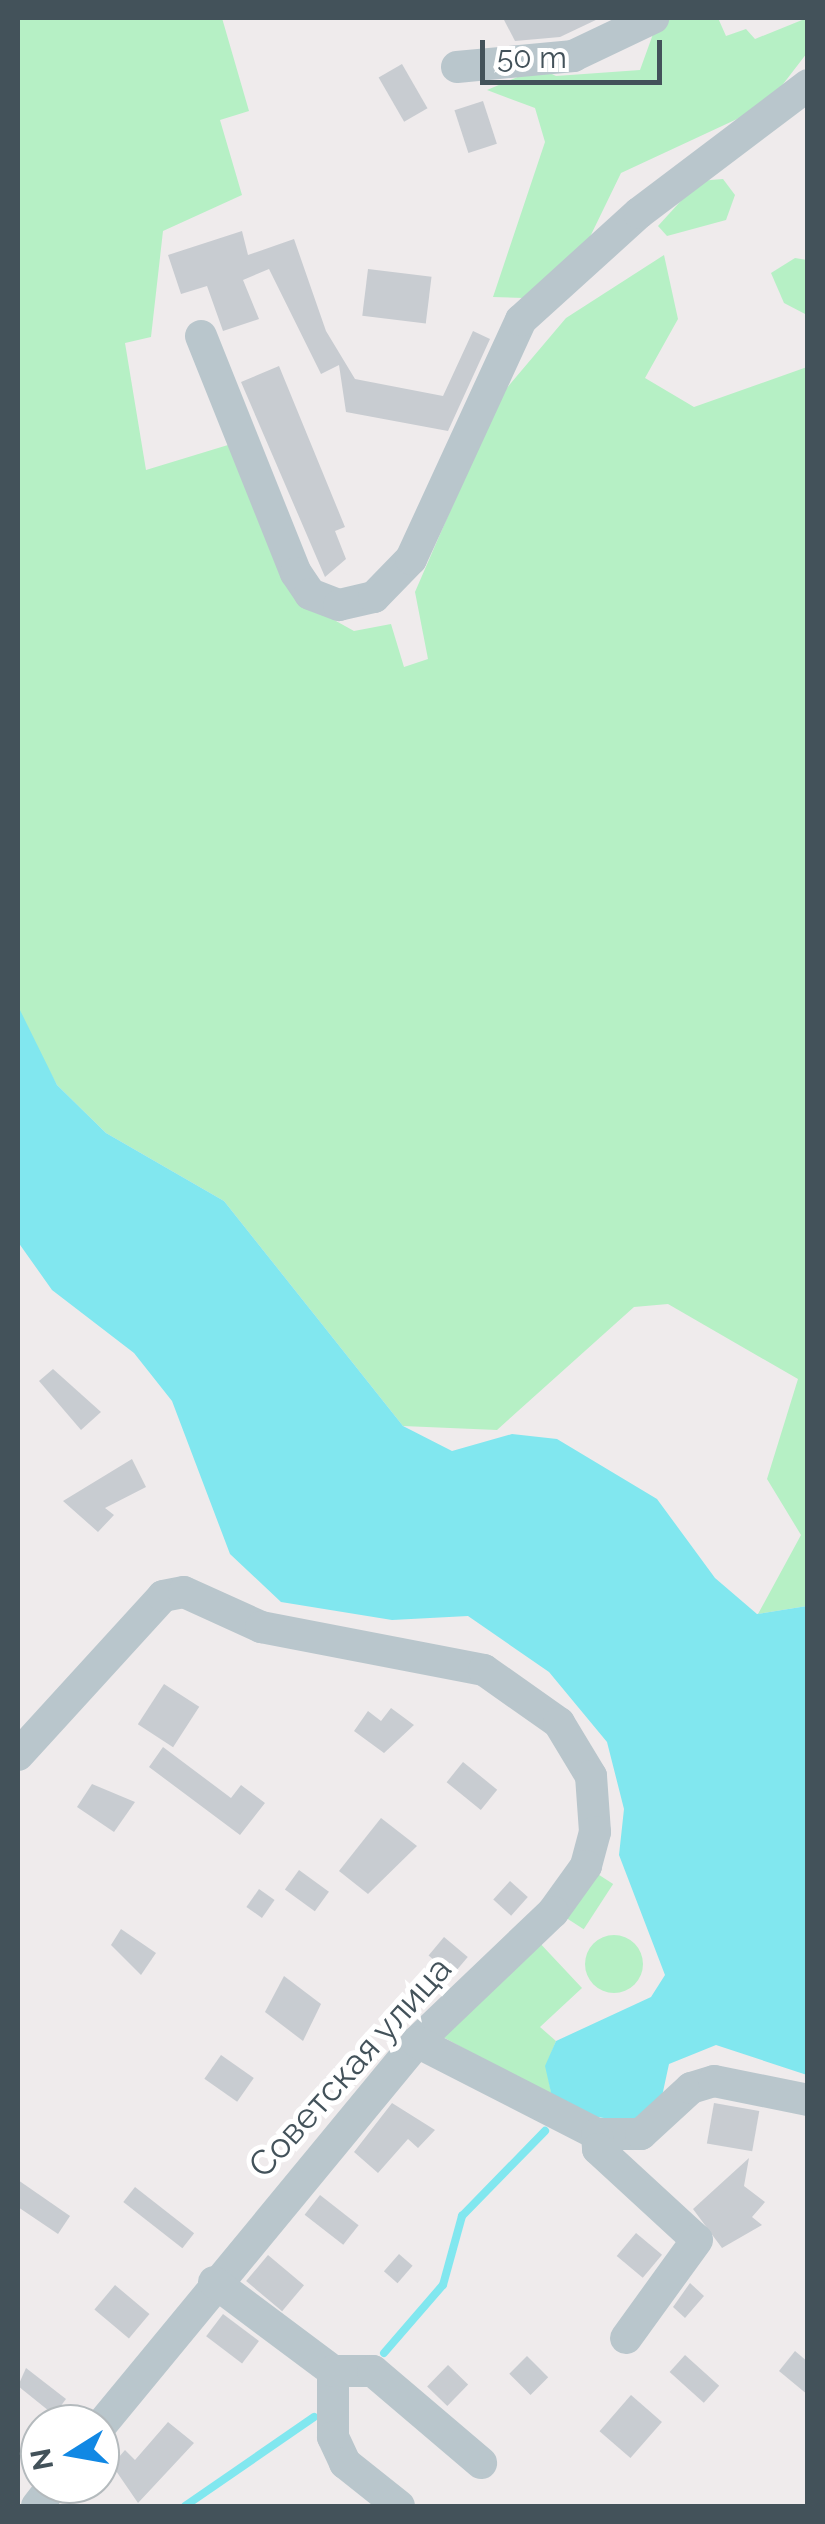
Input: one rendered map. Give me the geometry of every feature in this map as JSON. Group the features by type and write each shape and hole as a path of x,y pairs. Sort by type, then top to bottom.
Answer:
{"street":[{"path":"457,67 574,56 654,18"},
{"path":"201,336 296,573 310,594 339,605 374,597 411,559 521,320 639,212 808,84"},
{"name":"Советская улица","path":"18,1755 173,1594 261,1627 484,1670 559,1723 592,1776 596,1832 586,1866 553,1912 416,2042 214,2282 117,2404"},
{"path":"416,2042 597,2134 641,2134 691,2088 714,2081 808,2100"},
{"path":"597,2134 598,2149 696,2240 626,2338"},
{"path":"214,2282 333,2371 373,2371 480,2463"},
{"path":"333,2371 333,2437 345,2463 399,2506"},
{"path":"18,2499 28,2506"}],"green space":[{"path":"18,18 222,18 249,111 220,120 242,195 163,231 151,337 125,343 146,470 228,445 300,601 354,631 391,624 404,667 428,659 415,592 500,396 566,318 664,255 678,319 645,378 694,407 807,367 807,1606 758,1614 801,1535 767,1479 798,1379 668,1304 634,1307 497,1430 403,1426 224,1201 106,1133 57,1085 19,1015"},
{"path":"669,18 718,18 726,36 746,29 755,39 807,18 807,53 767,105 621,173 588,241 524,298 493,297 545,142 535,108 487,90 539,68 556,76 640,70 657,23"},
{"path":"723,179 735,195 726,220 667,236 658,226 699,181"},
{"path":"795,258 807,260 807,315 784,303 771,273"},
{"path":"593,1871 613,1884 584,1929 564,1916"},
{"path":"614,1935 635,1943 643,1964 635,1985 614,1993 593,1985 585,1964 593,1943"},
{"path":"536,1939 582,1988 540,2027 556,2041 546,2066 552,2097 443,2037"}],"water":[{"path":"18,1006 57,1085 106,1133 224,1201 403,1426 452,1451 512,1434 557,1439 657,1499 715,1578 757,1614 807,1606 807,2075 716,2045 669,2064 661,2101 632,2122 590,2116 552,2097 545,2066 556,2041 651,1997 665,1975 619,1855 624,1809 607,1742 549,1672 468,1616 392,1620 281,1602 230,1554 172,1401 134,1353 52,1290 18,1242"}],"building":[{"path":"503,18 600,18 560,37 515,41"},
{"path":"402,64 428,108 404,122 379,78"},
{"path":"483,101 497,144 468,153 454,110"},
{"path":"242,231 248,255 294,239 326,331 355,379 443,396 473,331 490,339 448,431 346,412 339,365 321,374 269,269 243,280 259,319 223,331 207,286 181,294 168,255"},
{"path":"368,269 432,277 426,323 362,316"},
{"path":"279,366 345,527 335,531 346,559 325,577 241,382"},
{"path":"53,1369 101,1412 81,1430 39,1381"},
{"path":"132,1459 146,1487 105,1508 114,1515 98,1532 63,1501"},
{"path":"164,1684 199,1707 173,1747 138,1724"},
{"path":"391,1708 414,1725 384,1753 354,1731 368,1711 381,1721"},
{"path":"163,1747 231,1798 241,1785 265,1803 240,1835 149,1767"},
{"path":"463,1762 497,1790 481,1810 447,1782"},
{"path":"92,1784 135,1802 114,1832 77,1807"},
{"path":"381,1818 417,1846 368,1894 339,1871"},
{"path":"299,1870 329,1892 315,1911 285,1889"},
{"path":"510,1881 528,1897 511,1916 493,1900"},
{"path":"259,1889 275,1900 262,1918 246,1907"},
{"path":"121,1929 156,1953 141,1975 111,1945"},
{"path":"444,1937 468,1957 452,1975 429,1955"},
{"path":"284,1976 321,2004 303,2041 265,2012"},
{"path":"221,2055 254,2078 237,2102 204,2079"},
{"path":"392,2103 435,2130 418,2148 408,2139 378,2173 354,2152"},
{"path":"714,2103 759,2111 752,2151 707,2143"},
{"path":"749,2158 744,2186 765,2202 752,2217 762,2225 722,2248 693,2209"},
{"path":"18,2180 70,2216 58,2234 18,2207"},
{"path":"135,2187 194,2233 182,2248 123,2202"},
{"path":"320,2195 359,2225 343,2245 305,2215"},
{"path":"636,2233 662,2255 643,2278 617,2256"},
{"path":"399,2254 413,2266 397,2283 384,2271"},
{"path":"268,2255 304,2285 282,2311 246,2281"},
{"path":"690,2283 704,2296 685,2318 673,2307"},
{"path":"115,2285 149,2314 129,2338 94,2310"},
{"path":"223,2314 259,2341 242,2363 206,2336"},
{"path":"795,2351 808,2362 808,2395 779,2371"},
{"path":"685,2355 719,2386 704,2403 670,2372"},
{"path":"527,2356 548,2377 531,2395 509,2374"},
{"path":"448,2365 468,2384 447,2406 427,2387"},
{"path":"26,2368 66,2399 62,2404 40,2404 18,2386"},
{"path":"631,2395 662,2422 630,2458 600,2431"},
{"path":"168,2422 194,2443 138,2503 120,2477 120,2456 125,2450 135,2460"}],"waterway":[{"path":"384,2353 443,2285 462,2216 545,2131"},
{"path":"185,2506 314,2417"}]}
